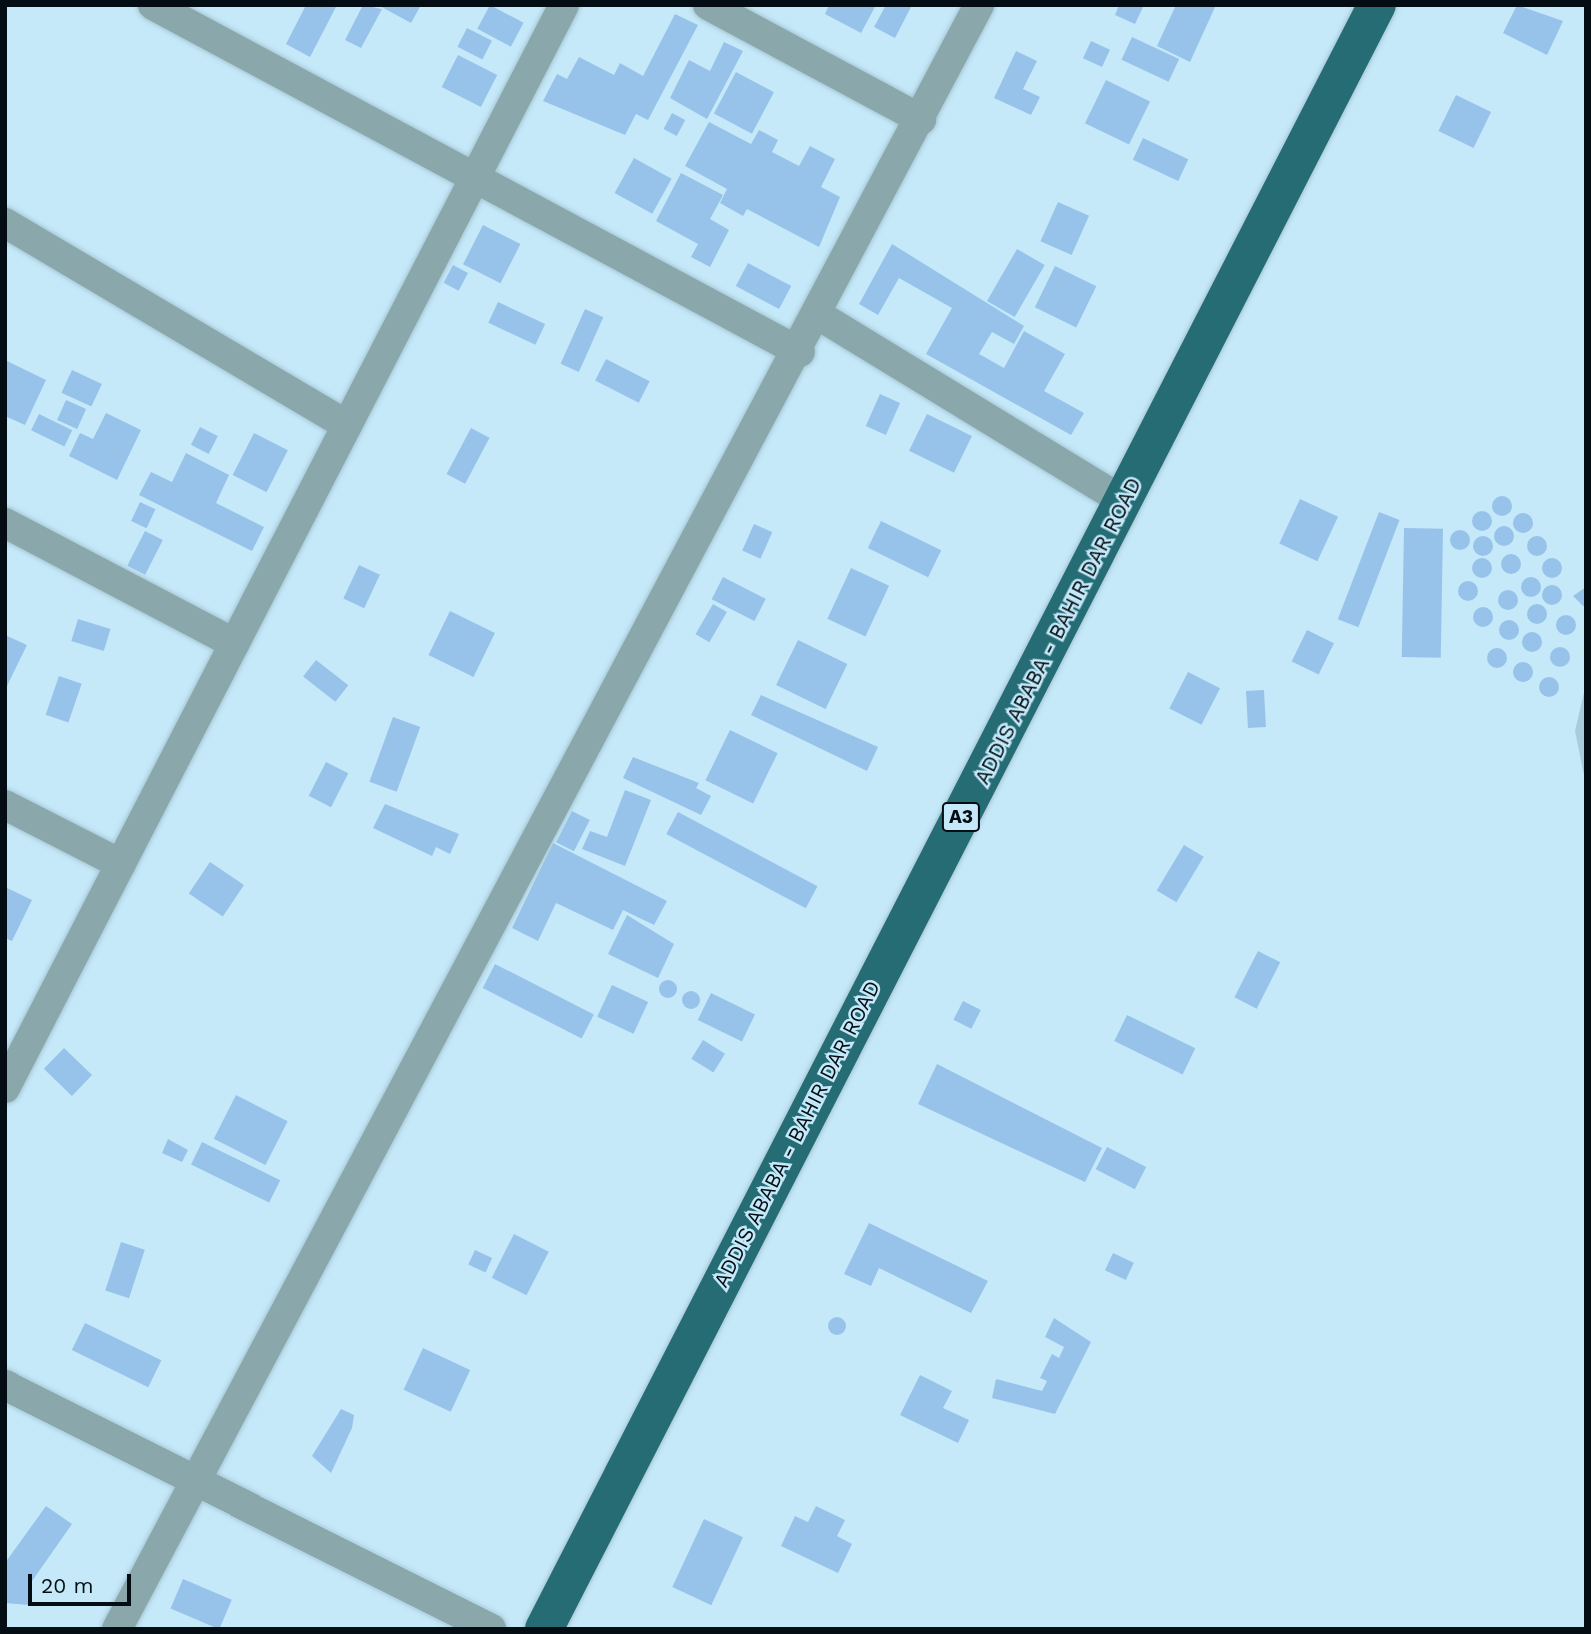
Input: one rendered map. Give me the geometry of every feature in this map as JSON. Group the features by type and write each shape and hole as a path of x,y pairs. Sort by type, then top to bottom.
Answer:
{"highway":[{"name":"ADDIS ABABA - BAHIR DAR ROAD","path":"544,1629 1125,502 1377,5"}],"street":[{"path":"153,5 800,352"},
{"path":"6,1084 564,5"},
{"path":"708,5 921,119"},
{"path":"117,1629 193,1479 820,316 979,5"},
{"path":"5,223 347,425"},
{"path":"820,316 1125,502"},
{"path":"5,523 234,643"},
{"path":"5,805 121,864"},
{"path":"5,1385 492,1629"}],"shaded area":[{"path":"1586,684 1586,785 1575,731"}],"building":[{"path":"306,5 337,5 310,57 286,44"},
{"path":"363,5 382,9 361,48 345,40"},
{"path":"378,5 421,5 411,23"},
{"path":"490,5 524,23 511,47 477,29"},
{"path":"829,5 876,5 861,33 825,14"},
{"path":"886,5 912,5 895,38 874,27"},
{"path":"1119,5 1144,5 1135,24 1115,15"},
{"path":"1176,5 1216,5 1190,62 1157,46"},
{"path":"1517,5 1563,21 1547,55 1503,33"},
{"path":"675,14 698,25 648,120 636,114 625,135 543,101 557,74 567,79 579,57 614,75 620,63 643,76"},
{"path":"467,28 492,41 482,59 457,47"},
{"path":"1132,37 1179,59 1169,82 1121,60"},
{"path":"1091,41 1110,50 1102,67 1083,58"},
{"path":"724,42 743,51 707,119 670,98 689,60 710,71"},
{"path":"1016,51 1037,61 1023,89 1040,97 1031,115 994,98"},
{"path":"458,55 497,75 481,107 442,87"},
{"path":"736,72 774,92 752,134 714,113"},
{"path":"1106,80 1150,101 1129,145 1085,123"},
{"path":"1456,95 1491,112 1474,148 1438,131"},
{"path":"672,113 685,120 677,136 664,129"},
{"path":"709,122 751,144 759,130 778,140 772,152 799,166 810,146 835,159 821,187 840,197 819,247 747,209 743,216 720,203 727,189 685,166"},
{"path":"1143,138 1188,159 1178,181 1133,160"},
{"path":"634,158 672,179 652,214 615,193"},
{"path":"681,173 723,195 710,219 729,230 710,267 691,257 698,244 656,221"},
{"path":"1058,202 1089,216 1072,255 1041,241"},
{"path":"483,225 520,244 500,283 463,264"},
{"path":"892,244 1024,326 1014,344 992,332 979,354 1004,368 1024,331 1065,354 1044,391 1084,413 1071,435 926,354 952,308 899,278 878,315 859,304"},
{"path":"1017,249 1045,265 1015,317 987,301"},
{"path":"748,263 791,286 779,309 736,286"},
{"path":"453,265 468,273 459,291 444,283"},
{"path":"1055,266 1096,286 1076,328 1035,307"},
{"path":"498,302 545,324 535,345 488,323"},
{"path":"585,309 603,317 579,372 561,364"},
{"path":"606,359 650,381 639,403 595,380"},
{"path":"5,360 46,380 25,425 5,416"},
{"path":"72,370 102,384 91,407 61,393"},
{"path":"880,394 900,403 886,435 866,426"},
{"path":"66,400 86,409 77,429 57,420"},
{"path":"106,413 141,430 117,480 69,456 80,433 93,439"},
{"path":"39,414 72,430 64,446 31,430"},
{"path":"927,414 972,436 954,473 909,451"},
{"path":"200,427 218,436 209,454 191,445"},
{"path":"471,428 490,438 465,484 447,474"},
{"path":"254,433 288,450 267,492 233,475"},
{"path":"186,453 229,475 216,503 264,527 252,551 139,495 151,472 172,482"},
{"path":"1502,496 1509,499 1512,506 1509,513 1502,516 1495,513 1492,506 1495,499"},
{"path":"1300,499 1338,517 1317,561 1279,543"},
{"path":"140,502 155,509 147,528 131,521"},
{"path":"1482,511 1489,514 1492,521 1489,528 1482,531 1475,528 1472,521 1475,514"},
{"path":"1379,512 1400,520 1358,627 1338,619"},
{"path":"1523,513 1530,516 1533,523 1530,530 1523,533 1516,530 1513,523 1516,516"},
{"path":"881,521 941,550 928,577 868,548"},
{"path":"754,524 772,532 760,559 742,550"},
{"path":"1504,526 1511,529 1514,536 1511,543 1504,546 1497,543 1494,536 1497,529"},
{"path":"1404,528 1443,529 1441,658 1402,657"},
{"path":"1460,530 1467,533 1470,540 1467,547 1460,550 1453,547 1450,540 1453,533"},
{"path":"145,531 163,540 145,575 127,566"},
{"path":"1483,536 1490,539 1493,546 1490,553 1483,556 1476,553 1473,546 1476,539"},
{"path":"1537,536 1544,539 1547,546 1544,553 1537,556 1530,553 1527,546 1530,539"},
{"path":"1511,554 1518,557 1521,564 1518,571 1511,574 1504,571 1501,564 1504,557"},
{"path":"1482,558 1489,561 1492,568 1489,575 1482,578 1475,575 1472,568 1475,561"},
{"path":"1552,558 1559,561 1562,568 1559,575 1552,578 1545,575 1542,568 1545,561"},
{"path":"359,565 380,575 364,608 343,599"},
{"path":"851,568 889,586 865,637 827,619"},
{"path":"723,577 766,599 754,621 712,599"},
{"path":"1531,577 1538,580 1541,587 1538,594 1531,597 1524,594 1521,587 1524,580"},
{"path":"1468,581 1475,584 1478,591 1475,598 1468,601 1461,598 1458,591 1461,584"},
{"path":"1552,585 1559,588 1562,595 1559,602 1552,605 1545,602 1542,595 1545,588"},
{"path":"1586,587 1586,605 1583,606 1573,596"},
{"path":"1508,590 1515,593 1518,600 1515,607 1508,610 1501,607 1498,600 1501,593"},
{"path":"713,604 727,612 709,642 696,634"},
{"path":"1537,604 1544,607 1547,614 1544,621 1537,624 1530,621 1527,614 1530,607"},
{"path":"1483,607 1490,610 1493,617 1490,624 1483,627 1476,624 1473,617 1476,610"},
{"path":"450,611 495,633 473,677 429,655"},
{"path":"1566,615 1573,618 1576,625 1573,632 1566,635 1559,632 1556,625 1559,618"},
{"path":"78,619 111,629 104,651 71,641"},
{"path":"1509,620 1516,623 1519,630 1516,637 1509,640 1502,637 1499,630 1502,623"},
{"path":"1307,630 1334,643 1319,675 1292,661"},
{"path":"1532,632 1539,635 1542,642 1539,649 1532,652 1525,649 1522,642 1525,635"},
{"path":"5,635 27,645 5,690"},
{"path":"798,640 847,664 826,709 776,685"},
{"path":"1560,647 1567,650 1570,657 1567,664 1560,667 1553,664 1550,657 1553,650"},
{"path":"1497,648 1504,651 1507,658 1504,665 1497,668 1490,665 1487,658 1490,651"},
{"path":"316,660 348,685 335,702 303,677"},
{"path":"1523,662 1530,665 1533,672 1530,679 1523,682 1516,679 1513,672 1516,665"},
{"path":"1188,672 1220,688 1201,725 1169,709"},
{"path":"59,676 82,684 68,723 46,715"},
{"path":"1549,677 1556,680 1559,687 1556,694 1549,697 1542,694 1539,687 1542,680"},
{"path":"1264,690 1266,727 1248,728 1246,691"},
{"path":"761,695 878,747 867,771 751,715"},
{"path":"393,717 420,727 397,792 369,782"},
{"path":"730,730 778,753 753,804 705,780"},
{"path":"633,757 699,783 696,788 711,796 701,815 623,778"},
{"path":"326,762 348,773 331,807 309,796"},
{"path":"625,790 651,800 625,866 582,849 590,831 607,837"},
{"path":"385,804 459,834 450,854 436,847 432,856 373,828"},
{"path":"572,811 590,820 574,851 556,842"},
{"path":"678,812 818,886 806,908 666,834"},
{"path":"553,843 667,901 654,925 623,910 613,930 556,903 538,941 512,928"},
{"path":"1184,845 1204,857 1176,902 1157,890"},
{"path":"210,862 244,885 223,916 189,894"},
{"path":"5,887 32,900 12,941 5,938"},
{"path":"627,915 674,944 658,978 608,954"},
{"path":"1258,951 1280,962 1257,1009 1234,997"},
{"path":"495,964 594,1014 582,1038 483,988"},
{"path":"668,980 674,983 677,989 674,995 668,998 662,995 659,989 662,983"},
{"path":"612,985 648,1002 633,1034 597,1017"},
{"path":"691,991 697,994 700,1000 697,1006 691,1009 685,1006 682,1000 685,994"},
{"path":"711,993 755,1014 742,1041 698,1020"},
{"path":"963,1001 981,1010 971,1029 953,1020"},
{"path":"1127,1015 1195,1048 1183,1074 1114,1041"},
{"path":"703,1040 725,1054 713,1072 691,1059"},
{"path":"64,1048 92,1075 72,1096 44,1069"},
{"path":"937,1064 1102,1148 1085,1182 918,1104"},
{"path":"236,1095 288,1121 265,1165 214,1139"},
{"path":"168,1139 188,1150 182,1162 162,1153"},
{"path":"202,1142 280,1180 269,1203 191,1164"},
{"path":"1107,1147 1146,1167 1135,1189 1096,1169"},
{"path":"869,1223 988,1281 971,1313 879,1268 871,1286 844,1274"},
{"path":"514,1234 549,1252 527,1295 492,1278"},
{"path":"121,1242 145,1250 129,1298 105,1291"},
{"path":"475,1250 492,1258 485,1273 468,1265"},
{"path":"1113,1253 1134,1263 1126,1280 1105,1270"},
{"path":"833,1317 841,1317 846,1326 844,1333 833,1335 828,1330 828,1322"},
{"path":"1054,1318 1091,1342 1055,1414 992,1398 996,1379 1042,1391 1047,1381 1040,1378 1052,1354 1059,1358 1064,1347 1045,1337"},
{"path":"85,1323 161,1360 148,1387 72,1350"},
{"path":"423,1348 470,1370 451,1412 404,1390"},
{"path":"920,1375 952,1391 943,1408 969,1420 958,1443 900,1415"},
{"path":"341,1409 354,1415 352,1428 331,1473 312,1456"},
{"path":"46,1506 72,1524 30,1584 29,1605 5,1603 5,1563"},
{"path":"816,1506 845,1520 837,1536 852,1544 838,1573 781,1546 795,1516 808,1522"},
{"path":"704,1519 743,1537 711,1605 672,1587"},
{"path":"183,1579 232,1600 219,1629 170,1608"}]}
